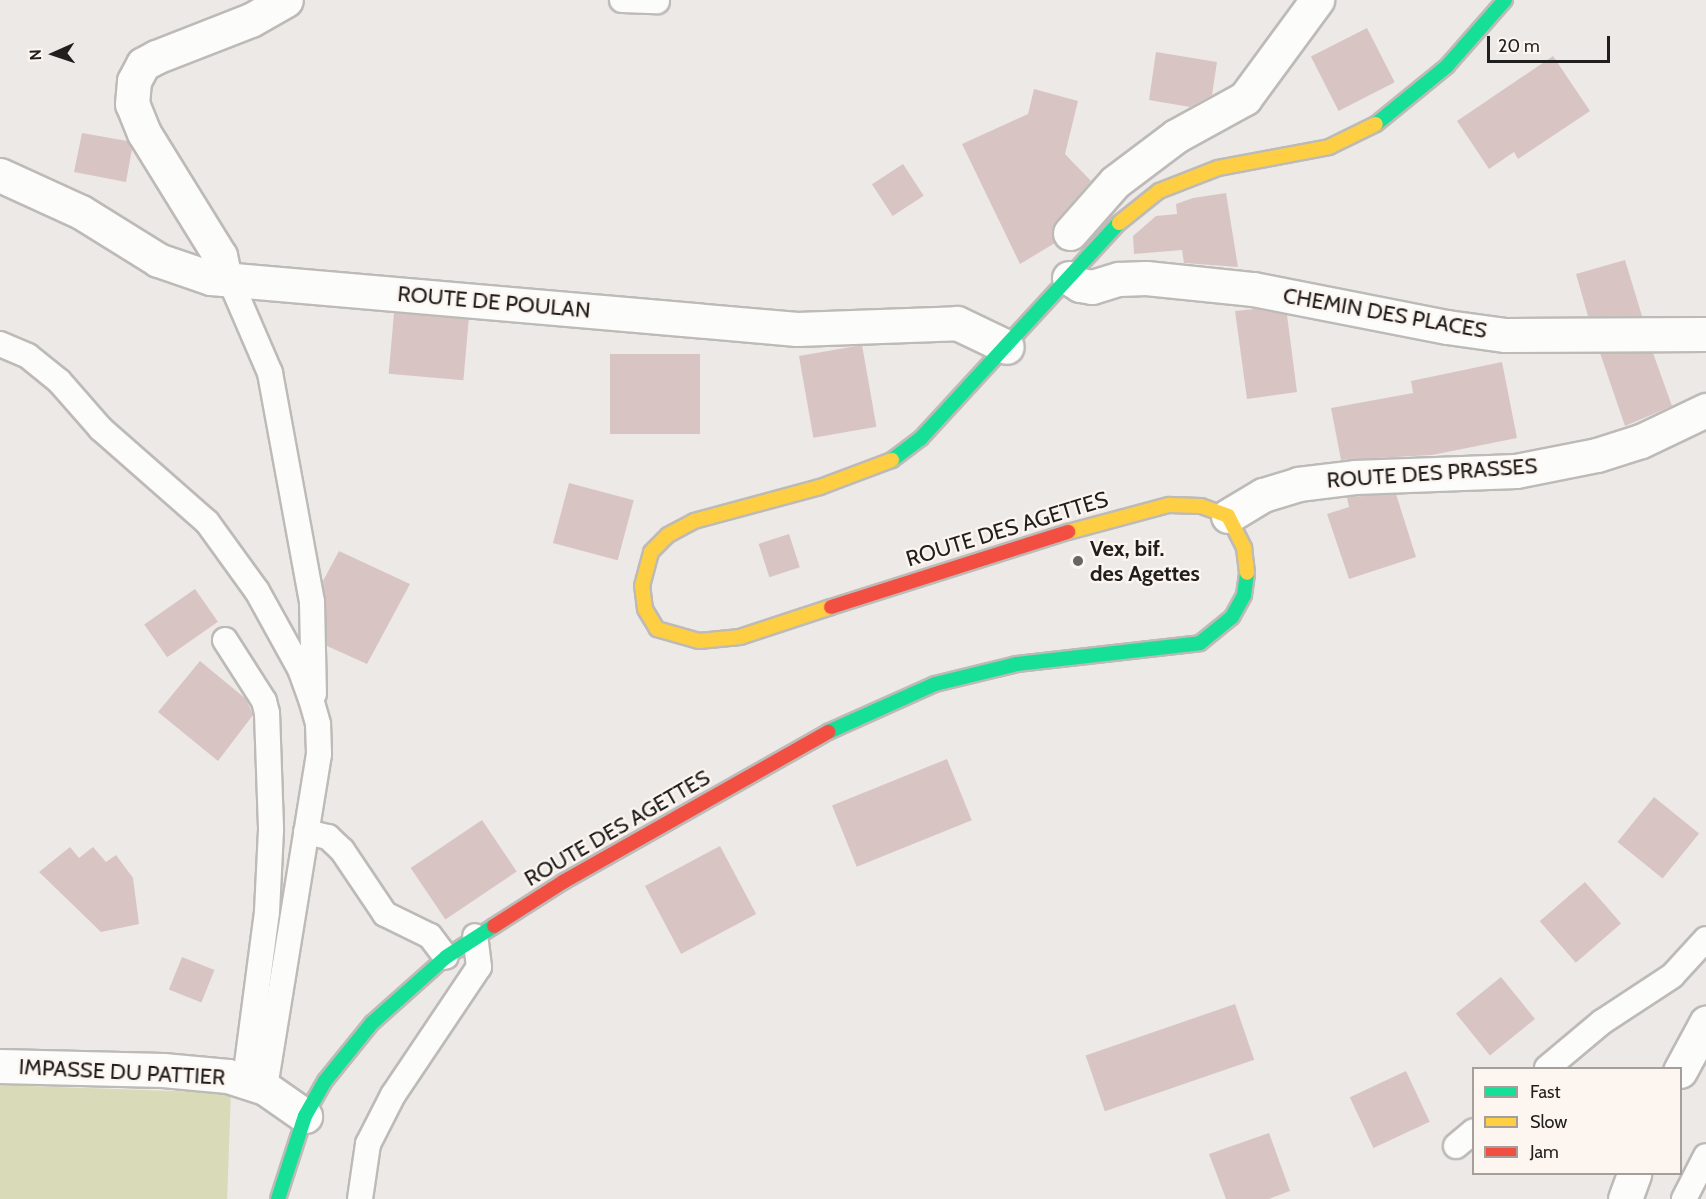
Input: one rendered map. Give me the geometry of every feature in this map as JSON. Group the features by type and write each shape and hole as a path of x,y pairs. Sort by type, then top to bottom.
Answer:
{"street":[{"path":"227,279 220,256 144,133 132,104 134,81 143,64 156,57 251,20 286,0"},
{"path":"1070,233 1115,182 1176,136 1245,98 1317,0"},
{"name":"ROUTE DES AGETTES","path":"278,1199 305,1116 325,1081 372,1023 446,957 475,936 563,882 823,734 897,699 935,684 1017,664 1156,651 1200,643 1232,617 1244,595 1248,568 1244,548 1228,516 1201,506 1169,505 1129,514 961,564 740,637 699,641 657,629 645,609 642,586 651,552 668,535 714,514 820,487 893,459 921,438 1130,211 1159,191 1218,168 1288,158 1329,147 1385,120 1447,66 1505,0"},
{"name":"ROUTE DE POULAN","path":"0,175 81,212 158,260 227,279 797,328 957,322 1007,347"},
{"name":"CHEMIN DES PLACES","path":"1069,278 1080,285 1092,287 1119,279 1146,278 1253,290 1447,327 1505,334 1706,334"},
{"name":"ROUTE DES PRASSES","path":"1228,516 1263,495 1299,484 1356,477 1516,471 1597,455 1641,441 1706,410"},
{"path":"1682,1067 1706,1023"},
{"name":"IMPASSE DU PATTIER","path":"0,1066 163,1070 255,1084 305,1116"},
{"path":"1625,1199 1633,1175"}],"lane":[{"path":"622,0 657,1"},
{"path":"227,279 270,373 312,602 317,692 311,699"},
{"path":"0,345 28,356 59,381 101,429 207,522 257,591 300,669 311,699 318,724 319,754 306,832 255,1084"},
{"path":"225,640 264,701 267,713 271,830 255,1084"},
{"path":"306,832 328,837 342,850 385,914 430,936 446,957"},
{"path":"360,1199 368,1144 393,1095 479,967 475,936"},
{"path":"1548,1067 1602,1022 1672,976 1706,939"},
{"path":"1684,1199 1706,1156"}],"green space":[{"path":"0,1085 231,1093 227,1199 0,1199"}],"building":[{"path":"1367,28 1395,82 1339,111 1311,57"},
{"path":"1156,52 1217,62 1212,95 1190,107 1149,100"},
{"path":"1553,56 1590,111 1518,159 1514,152 1489,169 1457,121"},
{"path":"1034,89 1078,101 1065,154 1091,181 1056,221 1052,230 1055,243 1020,264 962,144 1028,114"},
{"path":"82,133 127,141 132,149 126,182 74,172"},
{"path":"903,164 924,196 893,216 872,184"},
{"path":"1226,193 1238,267 1184,263 1182,250 1134,254 1133,236 1156,216 1177,214 1176,204 1193,198"},
{"path":"1625,260 1642,316 1588,316 1576,274"},
{"path":"1255,309 1287,315 1297,392 1247,399 1235,311"},
{"path":"394,313 469,320 463,380 389,374"},
{"path":"862,345 876,427 813,438 799,356"},
{"path":"1600,353 1653,353 1672,406 1625,426"},
{"path":"610,354 700,354 700,434 610,434"},
{"path":"1502,362 1517,438 1432,455 1341,460 1331,408 1413,393 1411,381"},
{"path":"569,483 634,500 618,560 553,543"},
{"path":"1396,494 1416,557 1349,579 1327,514 1349,507 1347,497"},
{"path":"789,534 800,567 769,577 759,544"},
{"path":"339,551 410,584 367,664 327,646 323,581"},
{"path":"195,589 218,622 167,657 144,625"},
{"path":"200,661 246,699 253,715 218,761 158,712"},
{"path":"947,759 972,820 857,867 832,805"},
{"path":"1654,797 1699,834 1663,879 1617,842"},
{"path":"482,820 517,871 445,919 411,868"},
{"path":"720,846 756,914 681,954 645,886"},
{"path":"70,847 79,858 93,847 106,862 116,855 133,878 139,924 101,932 39,872"},
{"path":"1585,882 1621,924 1576,963 1540,921"},
{"path":"182,957 214,970 201,1003 169,989"},
{"path":"1501,977 1535,1019 1490,1055 1456,1014"},
{"path":"1235,1004 1254,1060 1105,1111 1086,1055"},
{"path":"1406,1071 1430,1122 1373,1148 1350,1097"},
{"path":"1269,1133 1290,1191 1269,1199 1226,1199 1209,1154"}],"traffic: fast":[{"path":"1376,124 1447,66 1505,0"},
{"path":"892,460 921,438 1119,223"},
{"path":"828,732 935,684 1017,664 1200,643 1232,617 1244,595 1247,573"},
{"path":"278,1199 305,1116 325,1081 372,1023 446,957 494,926"}],"traffic: slow":[{"path":"1119,223 1159,191 1218,168 1329,147 1376,124"},
{"path":"831,607 740,637 699,641 657,629 645,609 642,586 651,552 668,535 694,521 820,487 892,460"},
{"path":"1068,532 1169,505 1201,506 1228,516 1244,548 1247,573"}],"traffic: jam":[{"path":"831,607 1068,532"},
{"path":"494,926 563,882 828,732"}],"place":[{"name":"Vex, bif. des Agettes","path":"1078,561"}]}
